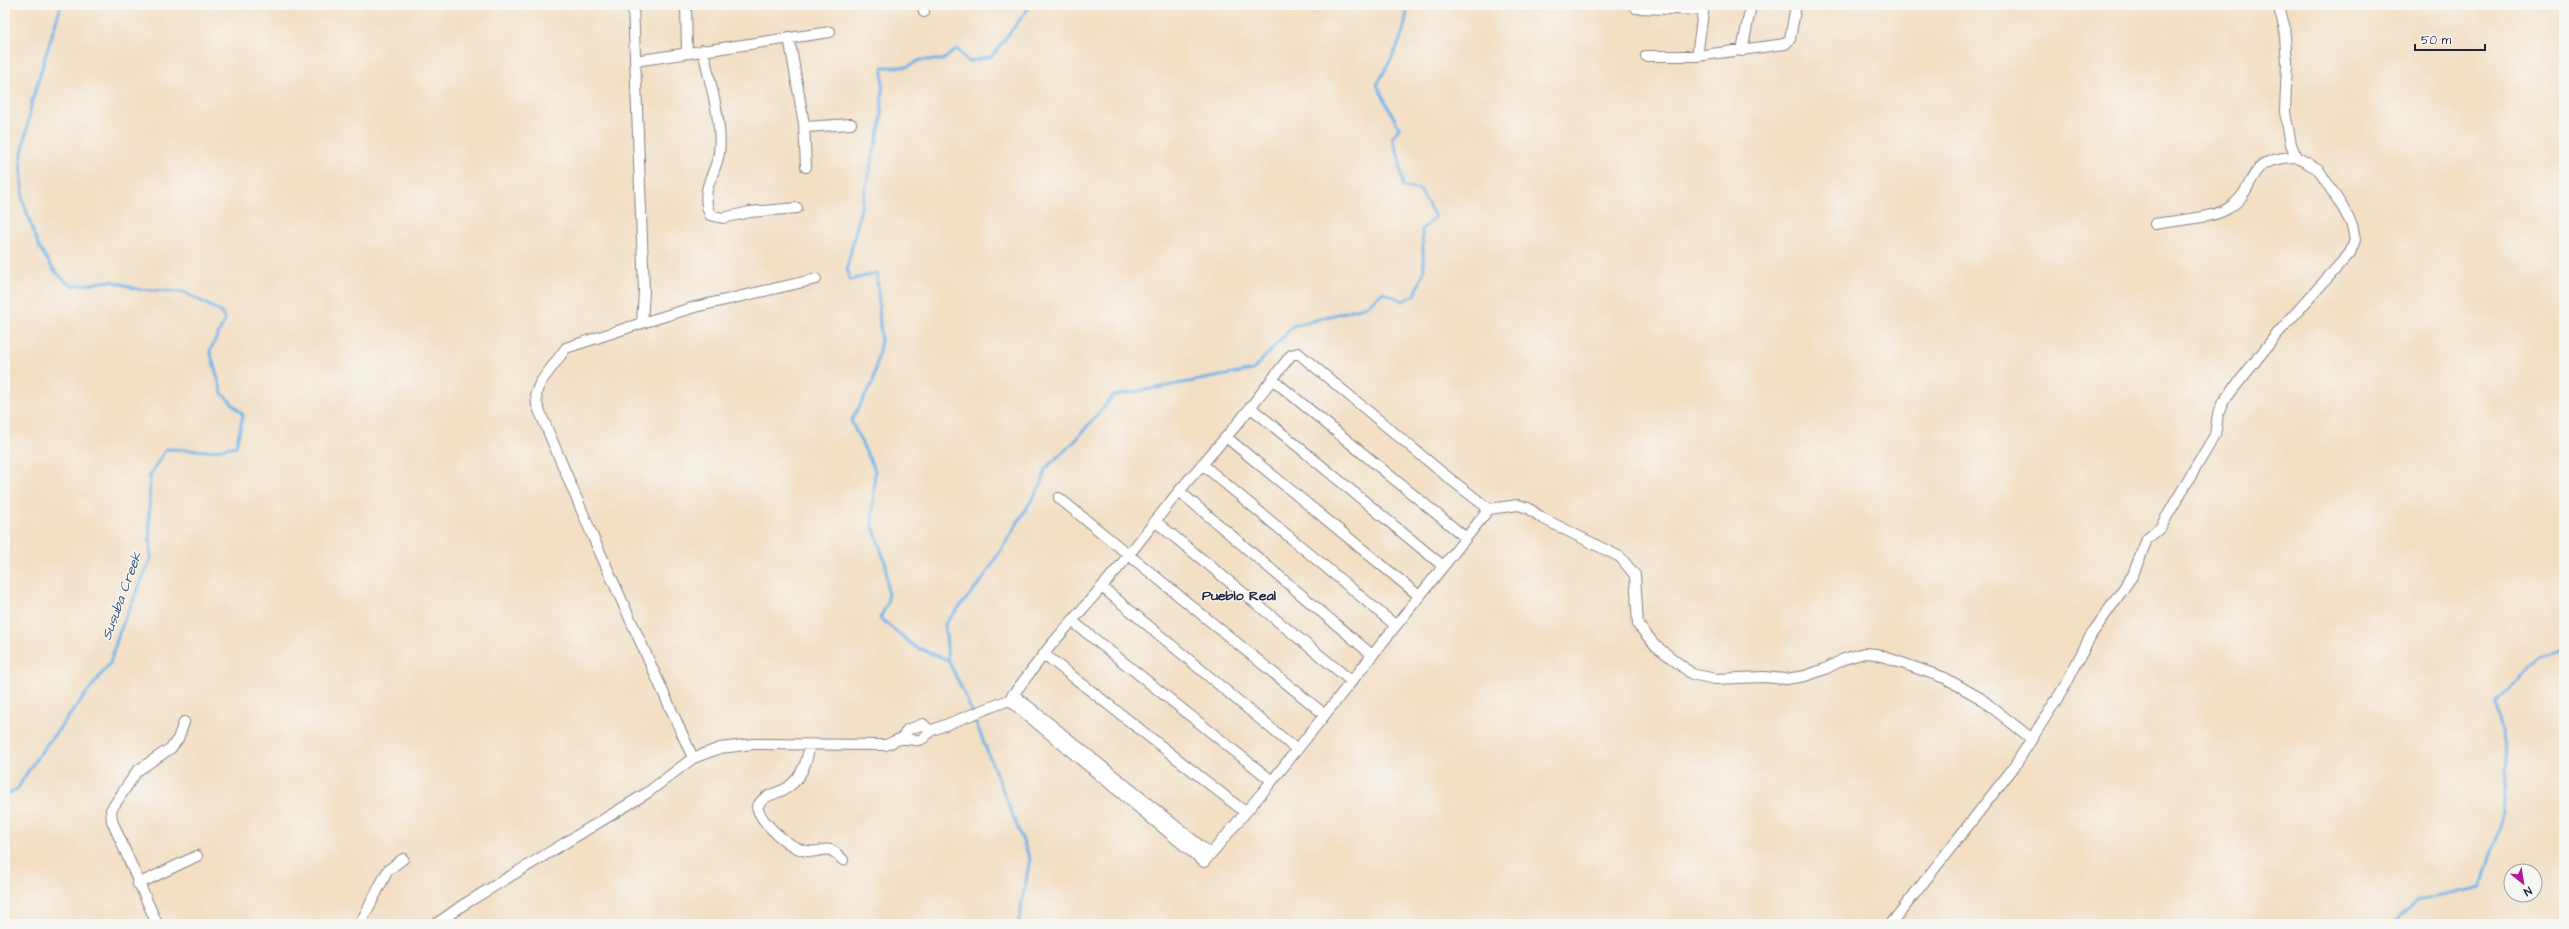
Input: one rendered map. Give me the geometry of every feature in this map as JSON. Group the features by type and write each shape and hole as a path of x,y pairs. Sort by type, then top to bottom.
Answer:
{"street":[{"path":"633,5 644,291 642,323"},
{"path":"686,5 687,52"},
{"path":"1742,52 1751,5"},
{"path":"1646,56 1697,56 1742,52 1787,43 1796,5"},
{"path":"2278,5 2284,25 2287,62 2285,103 2287,128 2296,157"},
{"path":"1636,8 1703,7 1697,56"},
{"path":"636,61 687,52 830,32"},
{"path":"789,37 805,127 806,167"},
{"path":"703,50 718,128 719,153 706,187 710,215 723,218 750,212 797,208"},
{"path":"805,127 851,124"},
{"path":"1891,924 2005,779 2032,739 2065,686 2091,635 2133,576 2146,540 2160,528 2195,471 2215,435 2218,414 2223,402 2277,334 2340,265 2353,246 2354,233 2343,208 2318,169 2296,157 2279,157 2262,165 2252,176 2246,190 2238,200 2227,209 2216,214 2155,224"},
{"path":"693,758 593,537 537,405 536,393 540,383 566,348 695,307 816,279"},
{"path":"436,924 463,905 647,793 693,758 734,745 886,745 902,739 913,742 924,738 930,731 1011,697 1044,654 1102,587 1291,356 1298,353 1445,476 1489,509"},
{"path":"1272,379 1466,538"},
{"path":"1250,407 1442,566"},
{"path":"1226,437 1418,595"},
{"path":"1202,464 1395,624"},
{"path":"1179,491 1371,654"},
{"path":"1059,498 1324,714"},
{"path":"1011,697 1204,862 1272,781 1350,680 1489,509 1518,505 1528,508 1542,518 1620,556 1635,575 1638,625 1656,646 1692,674 1715,679 1764,677 1786,679 1825,670 1844,658 1864,653 1876,654 1945,678 1980,698 2032,739"},
{"path":"1155,521 1350,680"},
{"path":"1102,587 1297,750"},
{"path":"1072,621 1272,781"},
{"path":"1044,654 1245,812"},
{"path":"156,924 112,821 111,810 137,771 171,748 178,739 184,722"},
{"path":"809,745 808,756 798,779 790,786 762,799 757,806 759,814 764,823 793,847 807,851 825,848 833,849 843,860"},
{"path":"138,884 197,856"},
{"path":"360,924 388,870 402,859"}],"waterway":[{"name":"Susuba Creek","path":"5,795 17,789 38,756 110,663 119,633 151,558 149,520 150,475 166,449 210,451 236,446 243,415 222,393 210,351 225,320 221,312 184,292 137,289 112,281 73,286 66,282 53,269 38,245 23,201 21,160 32,101 61,5"},
{"path":"1018,924 1030,859 965,695 948,660 915,647 880,618 888,602 886,565 872,523 875,470 851,421 873,382 881,340 877,273 850,280 847,268 881,122 883,67 907,67 920,60 943,60 957,49 968,62 992,56 1028,9 1027,5"},
{"path":"948,660 945,624 983,579 1042,483 1045,469 1075,441 1113,396 1253,370 1293,326 1367,306 1383,292 1403,301 1415,295 1424,271 1422,229 1435,217 1420,190 1403,187 1400,161 1392,138 1399,128 1377,85 1393,56 1401,37 1407,5"},
{"path":"2393,924 2417,901 2482,887 2502,820 2508,761 2496,703 2540,657 2564,645"}],"district":[{"name":"Pueblo Real","path":"1239,596"}]}
